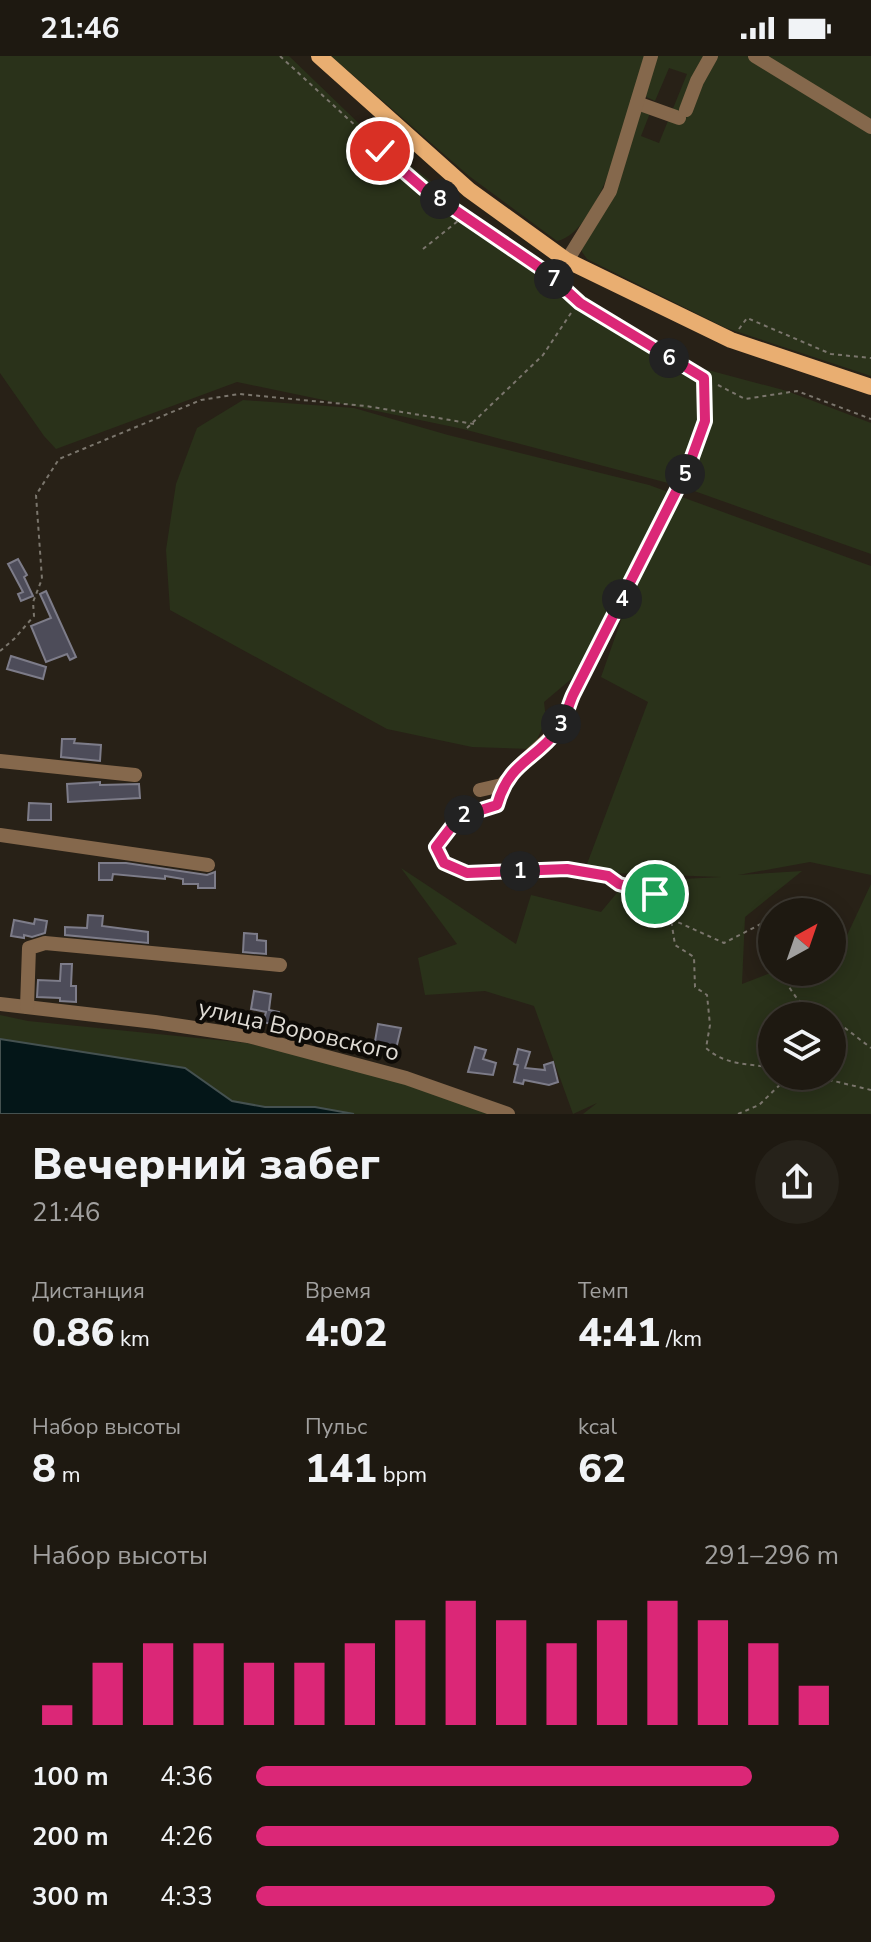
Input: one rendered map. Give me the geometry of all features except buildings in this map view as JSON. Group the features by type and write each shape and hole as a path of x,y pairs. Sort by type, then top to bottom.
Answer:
{"main road":[{"path":"319,56 469,190 566,260 731,340 871,387"}],"street":[{"path":"480,790 502,785 558,730 688,468 705,421 704,378 580,303 555,280 610,191 651,56"},
{"path":"637,103 683,114 711,56"},
{"path":"755,56 871,127"},
{"path":"0,761 135,775"},
{"path":"0,835 208,865"},
{"name":"улица Воровского","path":"27,1007 29,948 45,943 280,965"},
{"name":"улица Воровского","path":"0,1004 248,1036 406,1078 508,1114"}],"path":[{"path":"280,56 424,189 555,280"},
{"path":"423,249 464,216"},
{"path":"467,428 543,355 580,303"},
{"path":"731,340 747,318 831,354 871,358"},
{"path":"704,378 745,399 797,391 871,419"},
{"path":"0,651 34,616 33,602 42,579 36,495 59,459 201,400 239,394 366,406 474,424"},
{"path":"502,785 497,805 459,817 436,847 444,863 467,873 567,869 608,876 619,884 655,894 671,919 675,945 694,957 695,987 707,995 710,1025 706,1048 717,1058 758,1066"},
{"path":"671,919 724,943 758,926"},
{"path":"789,986 802,1002"},
{"path":"846,1029 871,1048"},
{"path":"846,1084 871,1090"},
{"path":"738,1114 759,1105 775,1090"}],"green space":[{"path":"0,56 289,56 375,139 572,288 693,366 787,391 871,423 871,554 683,487 463,429 237,382 56,449 0,373"},
{"path":"331,56 646,56 602,190 573,232 557,241 469,176"},
{"path":"655,56 871,56 871,376 726,328 587,259 582,252 582,245 639,109 650,113 641,136 659,143 687,74 669,68 655,101 644,96"},
{"path":"243,400 354,408 649,485 871,566 871,875 810,862 738,875 802,871 769,898 758,898 758,907 745,917 742,984 758,978 758,986 846,986 846,937 871,884 871,1114 583,1114 597,1103 573,1114 534,1006 485,991 425,995 418,958 457,944 401,868 516,944 531,895 601,912 626,882 721,877 584,872 648,702 601,677 631,592 583,669 544,702 546,719 533,749 472,747 387,729 170,610 166,550 176,484 197,428"},
{"path":"0,1015 28,1021 247,1043 404,1081 504,1114 354,1114 315,1107 265,1107 232,1101 185,1068 0,1039"}],"shaded area":[{"path":"0,1039 185,1068 232,1101 265,1107 315,1107 354,1114 0,1114"}],"route":[{"path":"380,151 424,189 546,272 580,303 704,378 705,421 688,468 558,730 502,785 497,805 459,817 436,847 444,863 467,873 567,869 608,876 619,884 655,894"}]}
